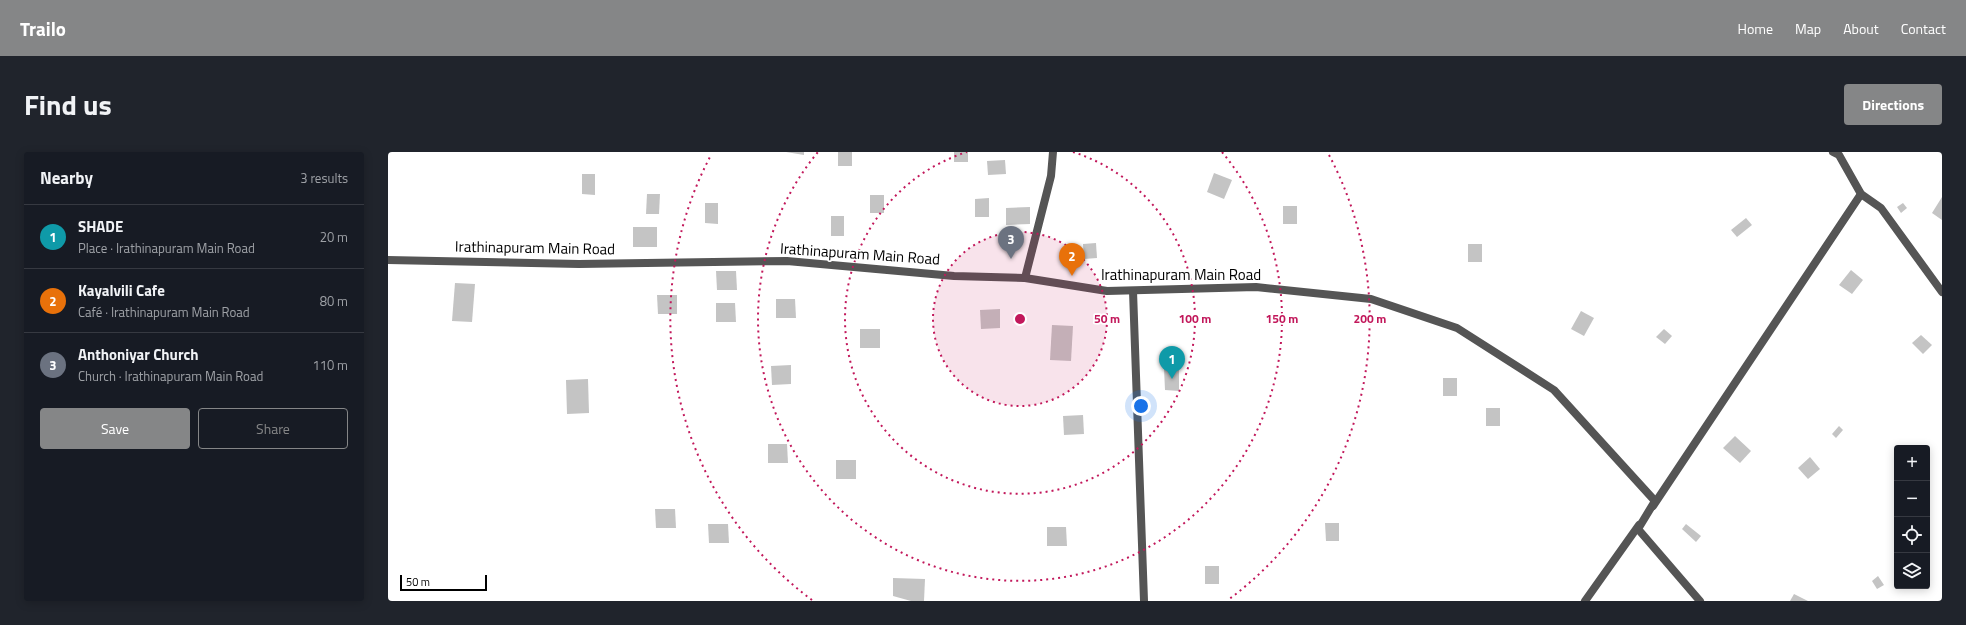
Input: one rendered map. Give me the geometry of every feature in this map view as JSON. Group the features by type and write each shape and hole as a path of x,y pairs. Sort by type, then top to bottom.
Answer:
{"street":[{"path":"1025,278 1051,176 1053,152"},
{"path":"1838,153 1861,194 1881,208 1942,292"},
{"path":"1585,601 1645,518 1861,194"},
{"name":"Irathinapuram Main Road","path":"388,260 579,264 787,261 954,276 1025,278 1107,291 1256,287 1371,299 1457,328 1554,390 1655,501 1638,529 1700,601"},
{"path":"1133,291 1144,601"}],"building":[{"path":"786,152 804,152 804,155"},
{"path":"838,152 852,152 852,166 838,166"},
{"path":"954,152 968,152 968,162 954,162"},
{"path":"1005,160 1006,174 988,175 987,161"},
{"path":"1214,173 1232,180 1224,199 1207,192"},
{"path":"582,174 595,174 595,195 582,194"},
{"path":"647,194 660,194 659,214 646,214"},
{"path":"870,195 884,195 884,213 870,213"},
{"path":"1942,197 1942,220 1932,213"},
{"path":"989,198 989,217 975,217 975,199"},
{"path":"705,203 718,203 718,224 705,223"},
{"path":"1903,203 1907,208 1901,213 1897,207"},
{"path":"1283,206 1297,206 1297,224 1283,224"},
{"path":"1030,207 1030,224 1006,225 1006,208"},
{"path":"831,216 844,216 844,236 831,236"},
{"path":"1746,218 1752,225 1737,237 1731,230"},
{"path":"633,227 657,227 657,247 633,247"},
{"path":"1096,243 1097,258 1084,259 1083,244"},
{"path":"1468,244 1482,244 1482,262 1468,262"},
{"path":"1851,270 1863,280 1852,294 1839,285"},
{"path":"716,271 736,271 737,290 717,290"},
{"path":"455,283 475,284 472,322 452,321"},
{"path":"657,295 677,295 677,314 658,314"},
{"path":"776,299 795,299 796,318 776,318"},
{"path":"716,303 735,303 736,322 716,322"},
{"path":"1000,309 1000,328 981,329 980,310"},
{"path":"1581,311 1594,318 1584,336 1571,329"},
{"path":"1052,325 1073,326 1071,361 1050,360"},
{"path":"860,329 880,329 880,348 860,348"},
{"path":"1664,329 1672,336 1665,344 1656,337"},
{"path":"1921,335 1932,345 1923,354 1912,343"},
{"path":"1169,363 1179,364 1179,391 1165,390 1164,368 1169,367"},
{"path":"791,365 791,384 772,385 771,366"},
{"path":"1443,378 1457,378 1457,396 1443,396"},
{"path":"588,379 589,413 567,414 566,380"},
{"path":"1486,408 1500,408 1500,426 1486,426"},
{"path":"1083,415 1084,434 1064,435 1063,416"},
{"path":"1839,426 1843,430 1836,438 1832,434"},
{"path":"1735,436 1751,451 1740,463 1723,448"},
{"path":"768,444 787,444 788,463 768,463"},
{"path":"1810,457 1820,469 1808,479 1798,468"},
{"path":"836,460 856,460 856,479 836,479"},
{"path":"655,509 675,509 676,528 656,528"},
{"path":"1325,523 1339,523 1339,541 1326,541"},
{"path":"708,524 728,524 729,543 709,543"},
{"path":"1686,524 1701,536 1696,542 1682,529"},
{"path":"1047,527 1066,527 1067,546 1047,546"},
{"path":"1205,566 1219,566 1219,584 1205,584"},
{"path":"1878,576 1884,585 1877,589 1872,581"},
{"path":"893,578 925,579 924,601 911,601 893,596"},
{"path":"1794,594 1808,601 1790,601"}],"place":[{"name":"Anthoniyar Church","path":"1011,259"},
{"name":"Kayalvili Cafe","path":"1072,276"},
{"name":"SHADE","path":"1172,379"}]}
